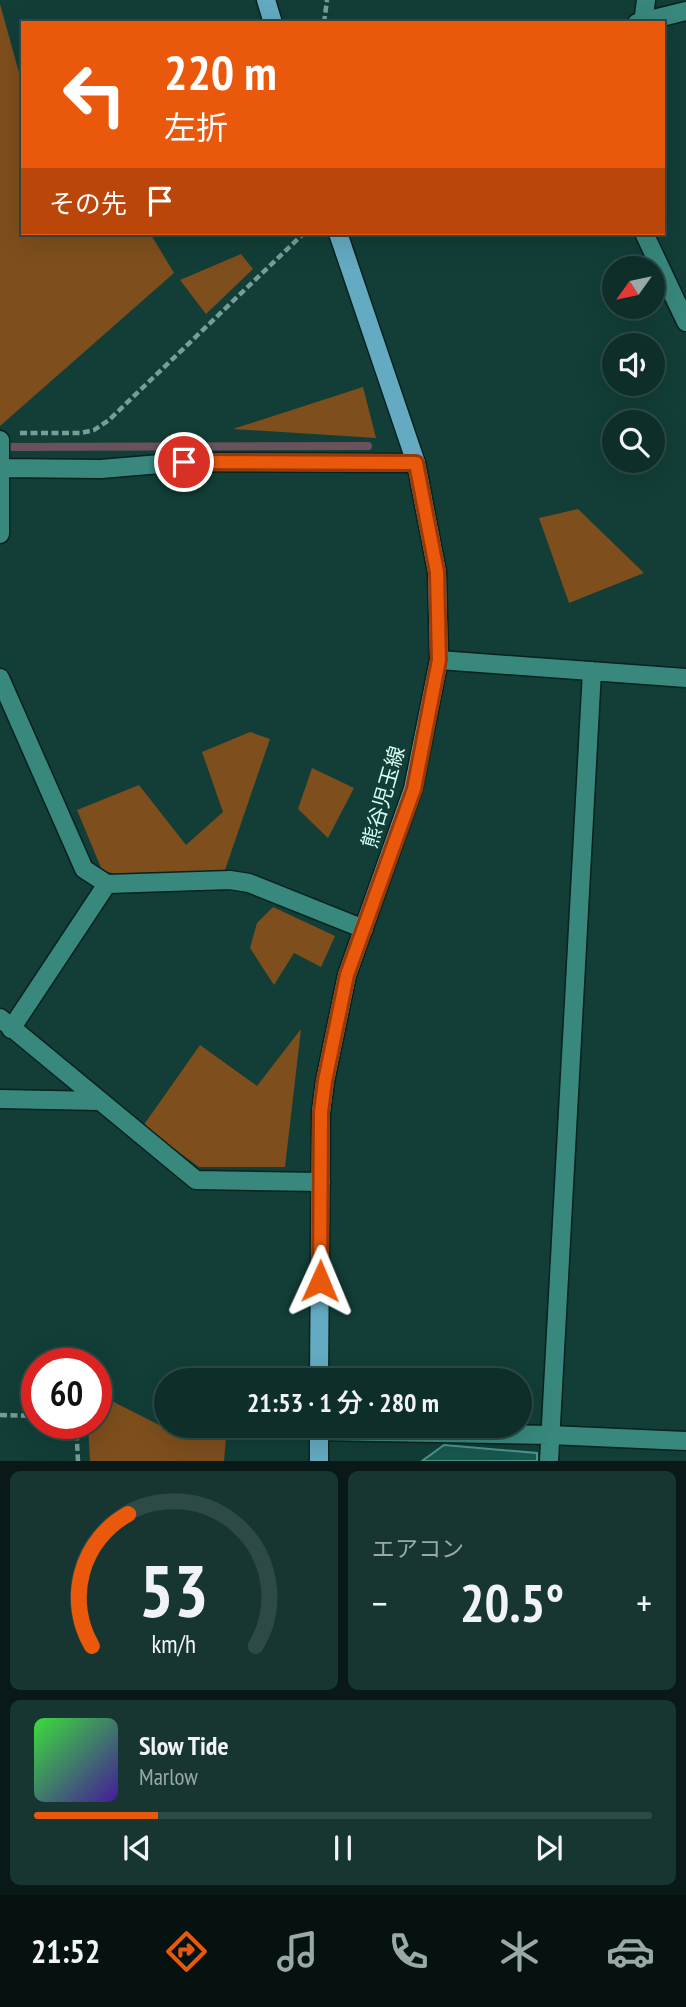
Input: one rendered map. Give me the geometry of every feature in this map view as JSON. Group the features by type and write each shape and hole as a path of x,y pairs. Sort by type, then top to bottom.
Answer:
{"main road":[{"path":"266,0 271,21"},
{"name":"熊谷児玉線","path":"319,1368 321,1112 325,1081 347,975 414,789 439,660 437,572 416,463 339,235"},
{"path":"318,1438 319,1461"}],"street":[{"path":"641,21 646,0"},
{"path":"645,21 686,11"},
{"path":"645,235 686,322"},
{"path":"0,534 1,468 7,437"},
{"path":"1,468 102,469 184,462 416,463"},
{"path":"439,660 686,678"},
{"path":"549,1461 592,671"},
{"path":"0,678 84,869 107,884 230,880 249,883 364,929"},
{"path":"107,884 6,1023 196,1180 321,1182"},
{"path":"0,1099 99,1101"},
{"path":"532,1435 686,1441"}],"path":[{"path":"324,21 327,0"},
{"path":"7,437 81,433 102,425 302,235"},
{"path":"0,1415 21,1416"},
{"path":"77,1439 78,1461"}],"shaded area":[{"path":"0,4 21,80 21,235 151,235 174,273 0,426"},
{"path":"241,254 253,269 206,314 180,280"},
{"path":"363,387 376,438 233,429"},
{"path":"578,509 644,573 569,603 539,518"},
{"path":"250,732 270,739 225,870 121,876 102,870 77,810 139,785 186,845 223,812 202,752"},
{"path":"312,768 354,788 328,838 298,809"},
{"path":"273,907 335,936 321,967 294,953 274,985 250,948 257,923"},
{"path":"301,1029 285,1167 199,1167 143,1126 200,1045 257,1086"},
{"path":"112,1401 154,1422 154,1438 226,1438 224,1461 90,1461 89,1439 112,1439"}],"building":[{"path":"444,1445 537,1453 537,1461 422,1461"}],"waterway":[{"path":"0,447 368,446"}],"route":[{"path":"184,462 416,463 437,572 439,660 414,789 347,975 325,1081 321,1112 320,1281"}]}
